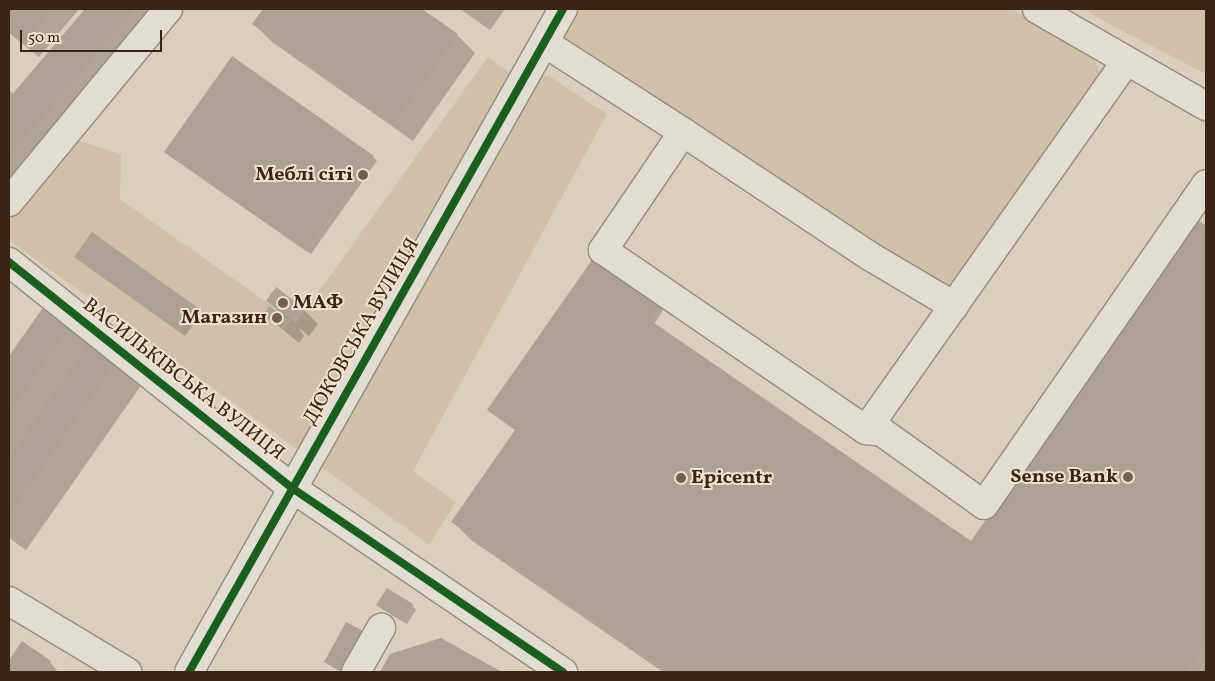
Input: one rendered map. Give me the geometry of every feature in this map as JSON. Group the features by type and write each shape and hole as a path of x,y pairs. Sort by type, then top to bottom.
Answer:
{"street":[{"path":"9,202 168,9"},
{"name":"ДЮКОВСЬКА ВУЛИЦЯ","path":"189,672 564,9"},
{"path":"1036,9 1206,106"},
{"path":"545,43 871,257 954,306"},
{"path":"866,430 1126,61"},
{"path":"683,132 603,250 866,430 882,432 984,505 1206,184"},
{"name":"ВАСИЛЬКІВСЬКА ВУЛИЦЯ","path":"9,262 292,488 563,672"},
{"path":"9,601 127,672"},
{"path":"356,672 381,628"}],"shaded area":[{"path":"572,9 1012,9 1095,60 1101,74 946,302 551,47"},
{"path":"1084,9 1206,9 1206,74 1107,23"},
{"path":"488,57 509,72 527,77 549,76 607,114 413,471 456,502 429,545 9,240 9,221 76,140 121,154 120,199 296,323"}],"building":[{"path":"9,9 53,9 24,44 9,32"},
{"path":"85,9 136,9 9,156 9,98"},
{"path":"263,9 422,9 458,34 394,124 252,24"},
{"path":"232,56 374,156 306,251 164,152"},
{"name":"Epicentr","path":"1195,218 1205,225 1206,223 1206,642 1186,672 669,672 451,522 515,430 487,410 594,257 661,304 650,320 971,541"},
{"path":"92,232 198,308 180,332 74,257"},
{"name":"МАФ","path":"276,287 300,305 291,319 266,301"},
{"path":"44,306 71,325 9,413 9,356"},
{"name":"Магазин","path":"269,306 291,321 284,330 263,315"},
{"path":"89,343 116,362 9,515 9,457"},
{"path":"387,588 413,604 402,621 376,605"},
{"path":"346,622 363,631 340,671 324,662"},
{"path":"441,638 502,672 380,672 390,654"},
{"path":"22,641 51,661 43,672 9,672 9,660"}],"cycle path":[{"path":"189,672 563,9"},
{"path":"9,262 292,488 563,672"}],"place":[{"name":"Меблі сіті","path":"363,175"},
{"name":"МАФ","path":"283,303"},
{"name":"Магазин","path":"277,318"},
{"name":"Sense Bank","path":"1128,477"},
{"name":"Epicentr","path":"681,478"}]}
